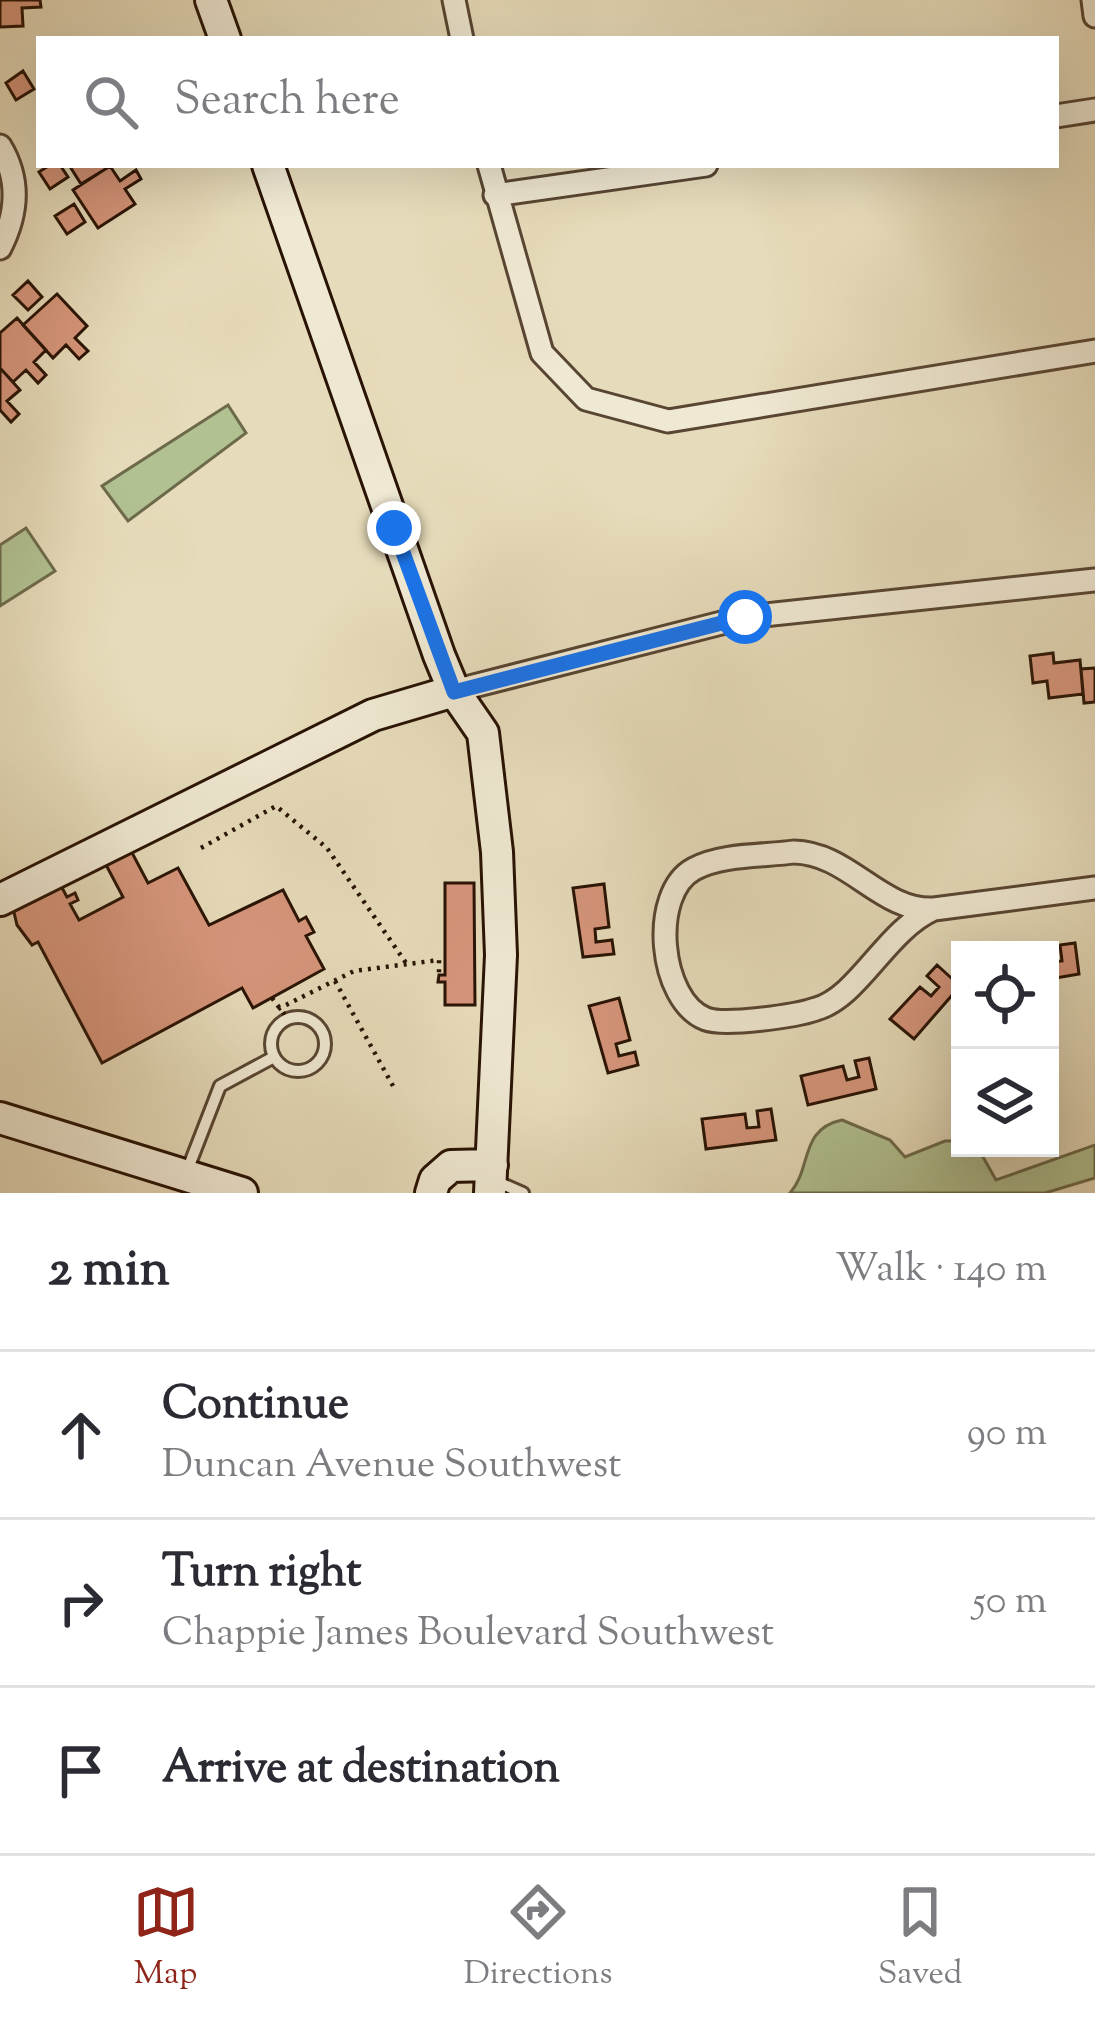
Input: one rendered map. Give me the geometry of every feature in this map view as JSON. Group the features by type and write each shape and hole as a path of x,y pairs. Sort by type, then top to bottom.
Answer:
{"street":[{"path":"212,0 223,36"},
{"path":"454,0 461,36"},
{"path":"1093,0 1095,16"},
{"path":"1059,116 1095,110"},
{"path":"0,146 15,189 14,213 0,248"},
{"path":"269,168 454,692 483,733 497,852 500,955 491,1179 452,1166 435,1180 431,1193"},
{"path":"490,168 542,353 586,399 668,422 1095,351"},
{"path":"495,195 685,168"},
{"path":"0,900 373,715 745,617 1095,580"},
{"path":"934,909 906,923 834,1000 813,1010 718,1022 686,1004 674,982 666,909 674,886 702,865 814,853 842,863 906,905 934,909 1095,887"},
{"path":"0,1118 242,1193"}],"lane":[{"path":"304,1018 319,1026 325,1040 322,1057 296,1071 274,1057 274,1032 288,1019 304,1018"},
{"path":"186,1176 220,1087 274,1057"},
{"path":"491,1179 523,1193"}],"path":[{"path":"201,848 276,806 327,848 406,963"},
{"path":"278,1009 354,971 440,960 439,975"},
{"path":"335,981 392,1086"},
{"path":"272,998 288,1019"}],"green space":[{"path":"228,405 246,433 128,521 102,486"},
{"path":"26,528 55,571 0,606 0,545"},
{"path":"842,1120 890,1140 905,1157 951,1141 951,1157 983,1157 996,1180 1095,1145 1095,1178 1045,1193 790,1193 812,1141 828,1125"}],"building":[{"path":"0,0 40,0 41,7 22,8 23,26 0,27"},
{"path":"23,71 34,89 16,100 6,83"},
{"path":"62,168 68,177 50,189 39,172"},
{"path":"71,168 107,168 81,184"},
{"path":"107,168 120,181 136,170 141,179 125,189 135,204 98,228 73,190"},
{"path":"74,204 85,222 67,234 55,216"},
{"path":"28,281 42,297 28,310 13,295"},
{"path":"57,294 87,326 75,338 88,351 79,359 66,345 53,358 23,325"},
{"path":"17,318 46,350 34,362 46,375 38,383 26,370 13,382 0,368 0,333"},
{"path":"0,368 20,390 7,401 19,414 11,422 0,410"},
{"path":"1053,653 1054,663 1080,660 1083,694 1049,698 1047,681 1033,683 1030,656"},
{"path":"1095,668 1095,702 1084,703 1081,669"},
{"path":"129,847 148,883 178,868 209,925 283,890 299,921 306,917 314,932 306,936 324,969 253,1008 242,988 102,1063 38,942 32,945 17,925 13,908 60,884 67,897 75,893 78,900 70,904 79,920 123,897 104,861"},
{"path":"445,883 474,883 475,1005 445,1005 445,982 438,982 439,975 445,975"},
{"path":"604,884 609,927 595,929 596,942 612,940 614,954 583,957 573,888"},
{"path":"1075,943 1079,974 1059,977 1060,945"},
{"path":"937,965 951,978 951,996 914,1039 890,1019 920,987 931,996 939,987 927,976"},
{"path":"619,998 630,1040 616,1044 619,1056 635,1052 638,1065 608,1073 589,1006"},
{"path":"869,1058 876,1089 808,1105 801,1076 843,1066 847,1080 859,1077 855,1061"},
{"path":"771,1109 776,1140 706,1149 702,1119 745,1114 747,1128 759,1127 757,1111"}],"route":[{"path":"394,528 454,692 745,617"}]}
